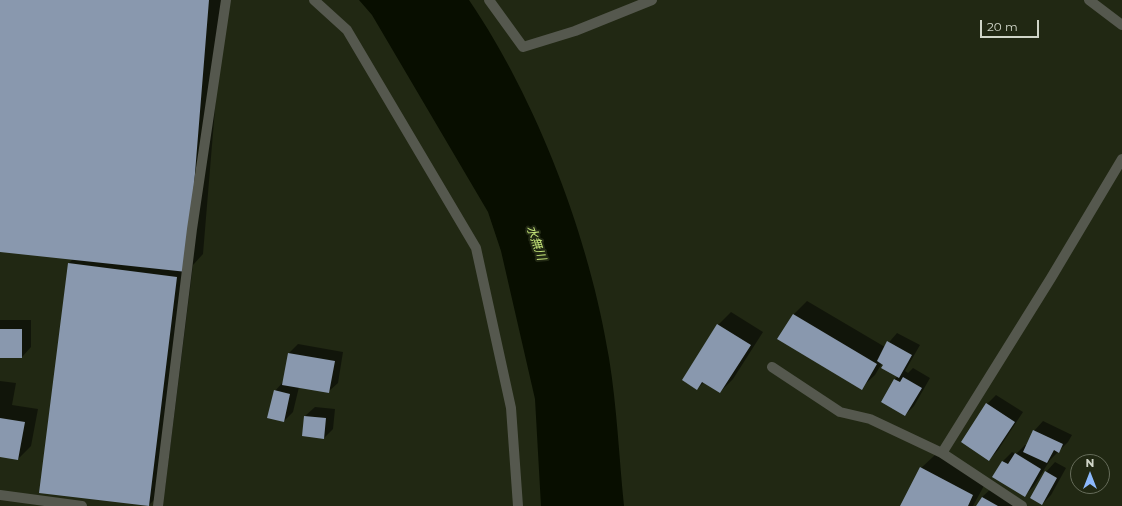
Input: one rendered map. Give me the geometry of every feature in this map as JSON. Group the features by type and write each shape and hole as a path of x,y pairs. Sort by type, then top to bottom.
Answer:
{"street":[{"path":"158,506 192,229 226,0"},
{"path":"314,0 347,30 476,248 511,408 518,506"},
{"path":"489,0 523,47 575,31 652,0"},
{"path":"1089,0 1122,25"},
{"path":"942,453 1051,278 1122,159"},
{"path":"772,367 840,412 870,419 942,453 1022,506"},
{"path":"0,495 82,506"}],"water":[{"name":"水無川","path":"359,0 469,0 494,39 517,81 557,172 589,266 612,376 624,506 541,506 535,399 501,251 488,212 372,15"}],"building":[{"path":"0,0 209,0 187,272 0,252"},
{"path":"68,263 177,277 149,506 39,493"},
{"path":"793,314 877,364 862,390 777,339"},
{"path":"717,324 751,345 720,393 702,382 697,390 682,380"},
{"path":"0,329 22,329 22,358 0,358"},
{"path":"887,341 912,355 899,378 881,368 883,365 877,361"},
{"path":"288,353 335,361 329,393 282,385"},
{"path":"903,377 922,388 905,416 881,402 894,379 900,382"},
{"path":"274,390 290,394 284,422 267,418"},
{"path":"986,403 1015,422 989,461 961,442"},
{"path":"304,416 326,418 324,439 302,436"},
{"path":"0,418 25,422 18,460 0,457"},
{"path":"1033,430 1063,444 1059,453 1054,450 1047,463 1023,452"},
{"path":"1015,453 1041,469 1025,497 992,477 1002,461 1008,464"},
{"path":"920,467 973,495 968,506 900,506"},
{"path":"1045,471 1057,478 1042,505 1030,498"},
{"path":"982,497 998,506 976,506"}]}
